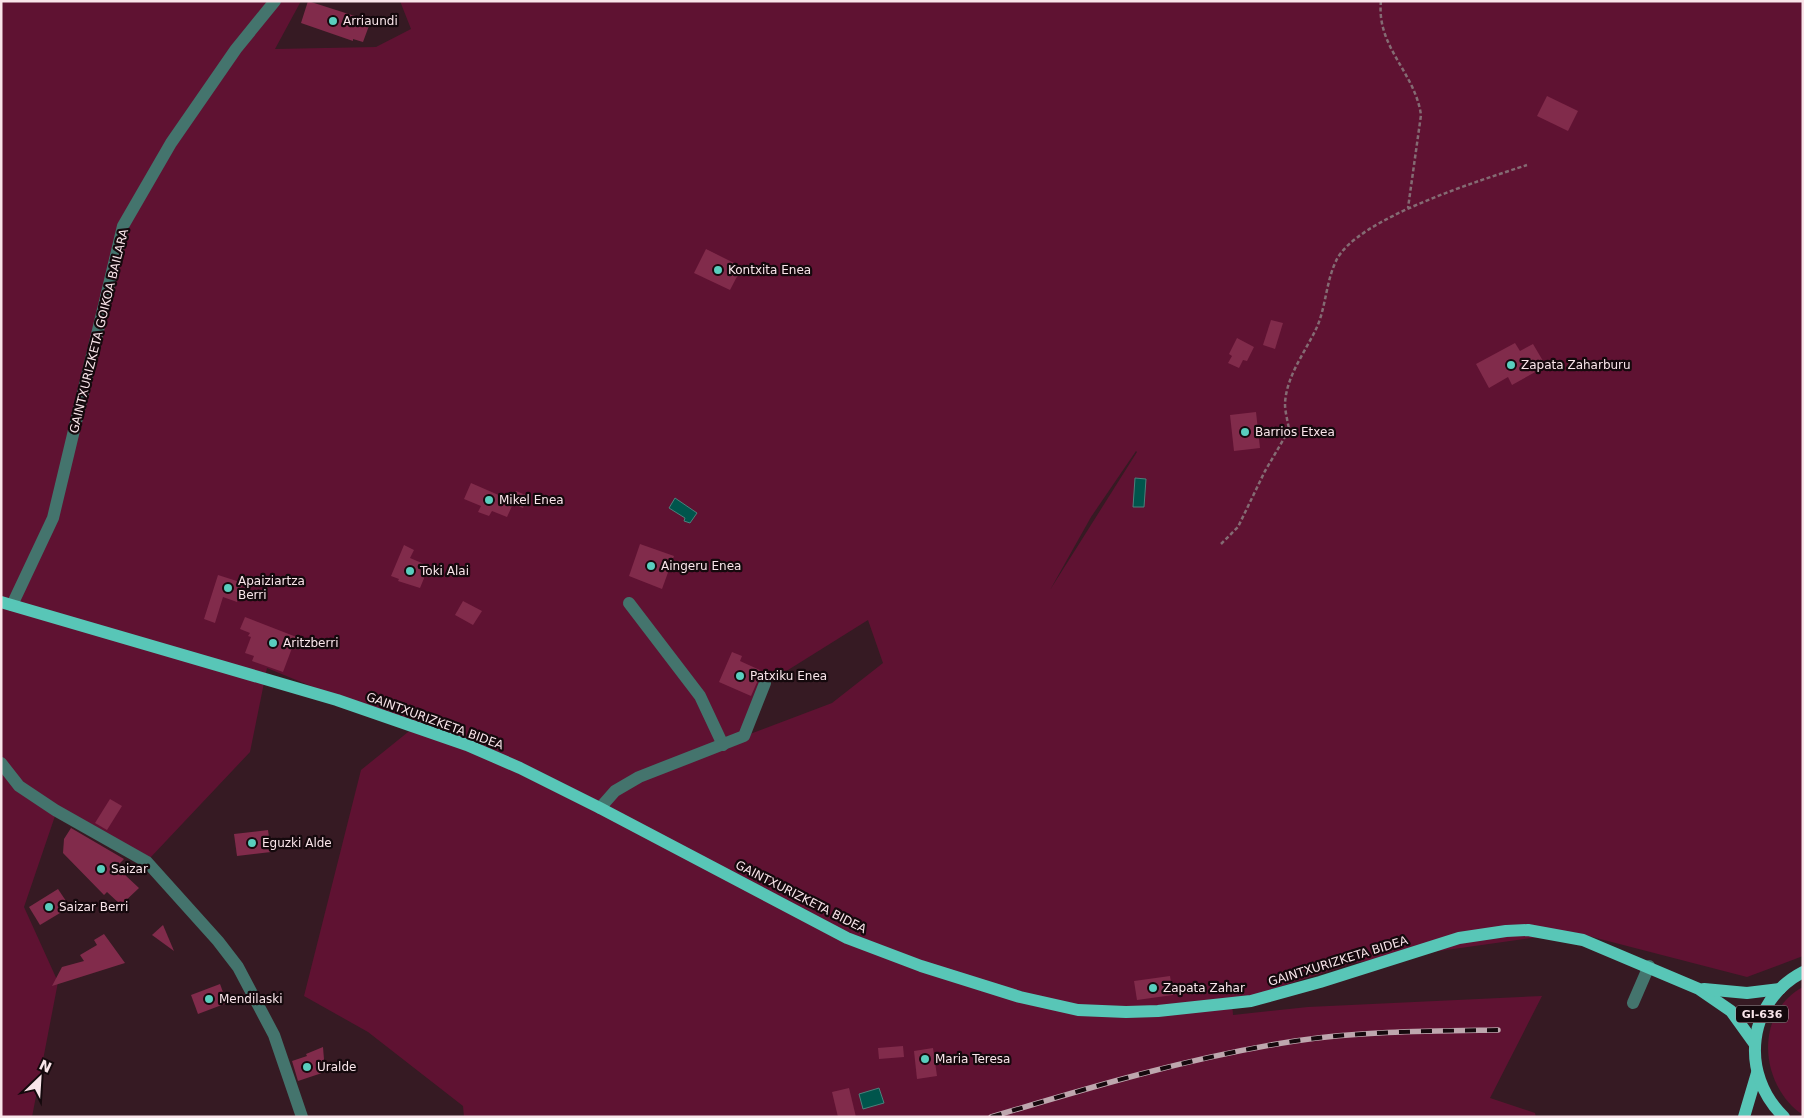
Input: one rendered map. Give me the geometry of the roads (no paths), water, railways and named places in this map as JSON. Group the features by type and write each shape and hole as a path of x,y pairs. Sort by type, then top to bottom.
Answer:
{"main road":[{"name":"GAINTXURIZKETA BIDEA","path":"6,604 412,724 520,768 847,938 921,966 1011,995 1078,1010 1158,1011 1251,1001 1320,982 1459,938 1506,931 1528,930 1583,940 1699,988"},
{"name":"GI-636","path":"1784,1117 1768,1098 1757,1073 1754,1043 1762,1014 1780,989 1803,972"},
{"path":"1699,988 1732,993 1780,989"},
{"path":"1699,988 1730,1010 1754,1043"},
{"name":"GI-636","path":"1744,1117 1757,1073"}],"street":[{"name":"GAINTXURIZKETA GOIKOA BAILARA","path":"6,604 24,583 53,518 123,226 171,143 236,49 275,1"},
{"path":"629,603 700,696 723,745"},
{"path":"600,808 615,791 639,777 744,736 765,682"},
{"path":"1,763 19,786 55,810 147,862 212,934 238,968 274,1035 302,1117"},
{"path":"1632,1002 1649,966"}],"railway":[{"path":"991,1117 1180,1064 1295,1041 1371,1033 1498,1030"}],"place":[{"name":"Arriaundi","path":"333,21"},
{"name":"Kontxita Enea","path":"718,270"},
{"name":"Zapata Zaharburu","path":"1511,365"},
{"name":"Barrios Etxea","path":"1245,432"},
{"name":"Mikel Enea","path":"489,500"},
{"name":"Aingeru Enea","path":"651,566"},
{"name":"Toki Alai","path":"410,571"},
{"name":"Apaiziartza Berri","path":"228,588"},
{"name":"Aritzberri","path":"273,643"},
{"name":"Patxiku Enea","path":"740,676"},
{"name":"Eguzki Alde","path":"252,843"},
{"name":"Saizar","path":"101,869"},
{"name":"Saizar Berri","path":"49,907"},
{"name":"Zapata Zahar","path":"1153,988"},
{"name":"Mendilaski","path":"209,999"},
{"name":"Maria Teresa","path":"925,1059"},
{"name":"Uralde","path":"307,1067"}]}
